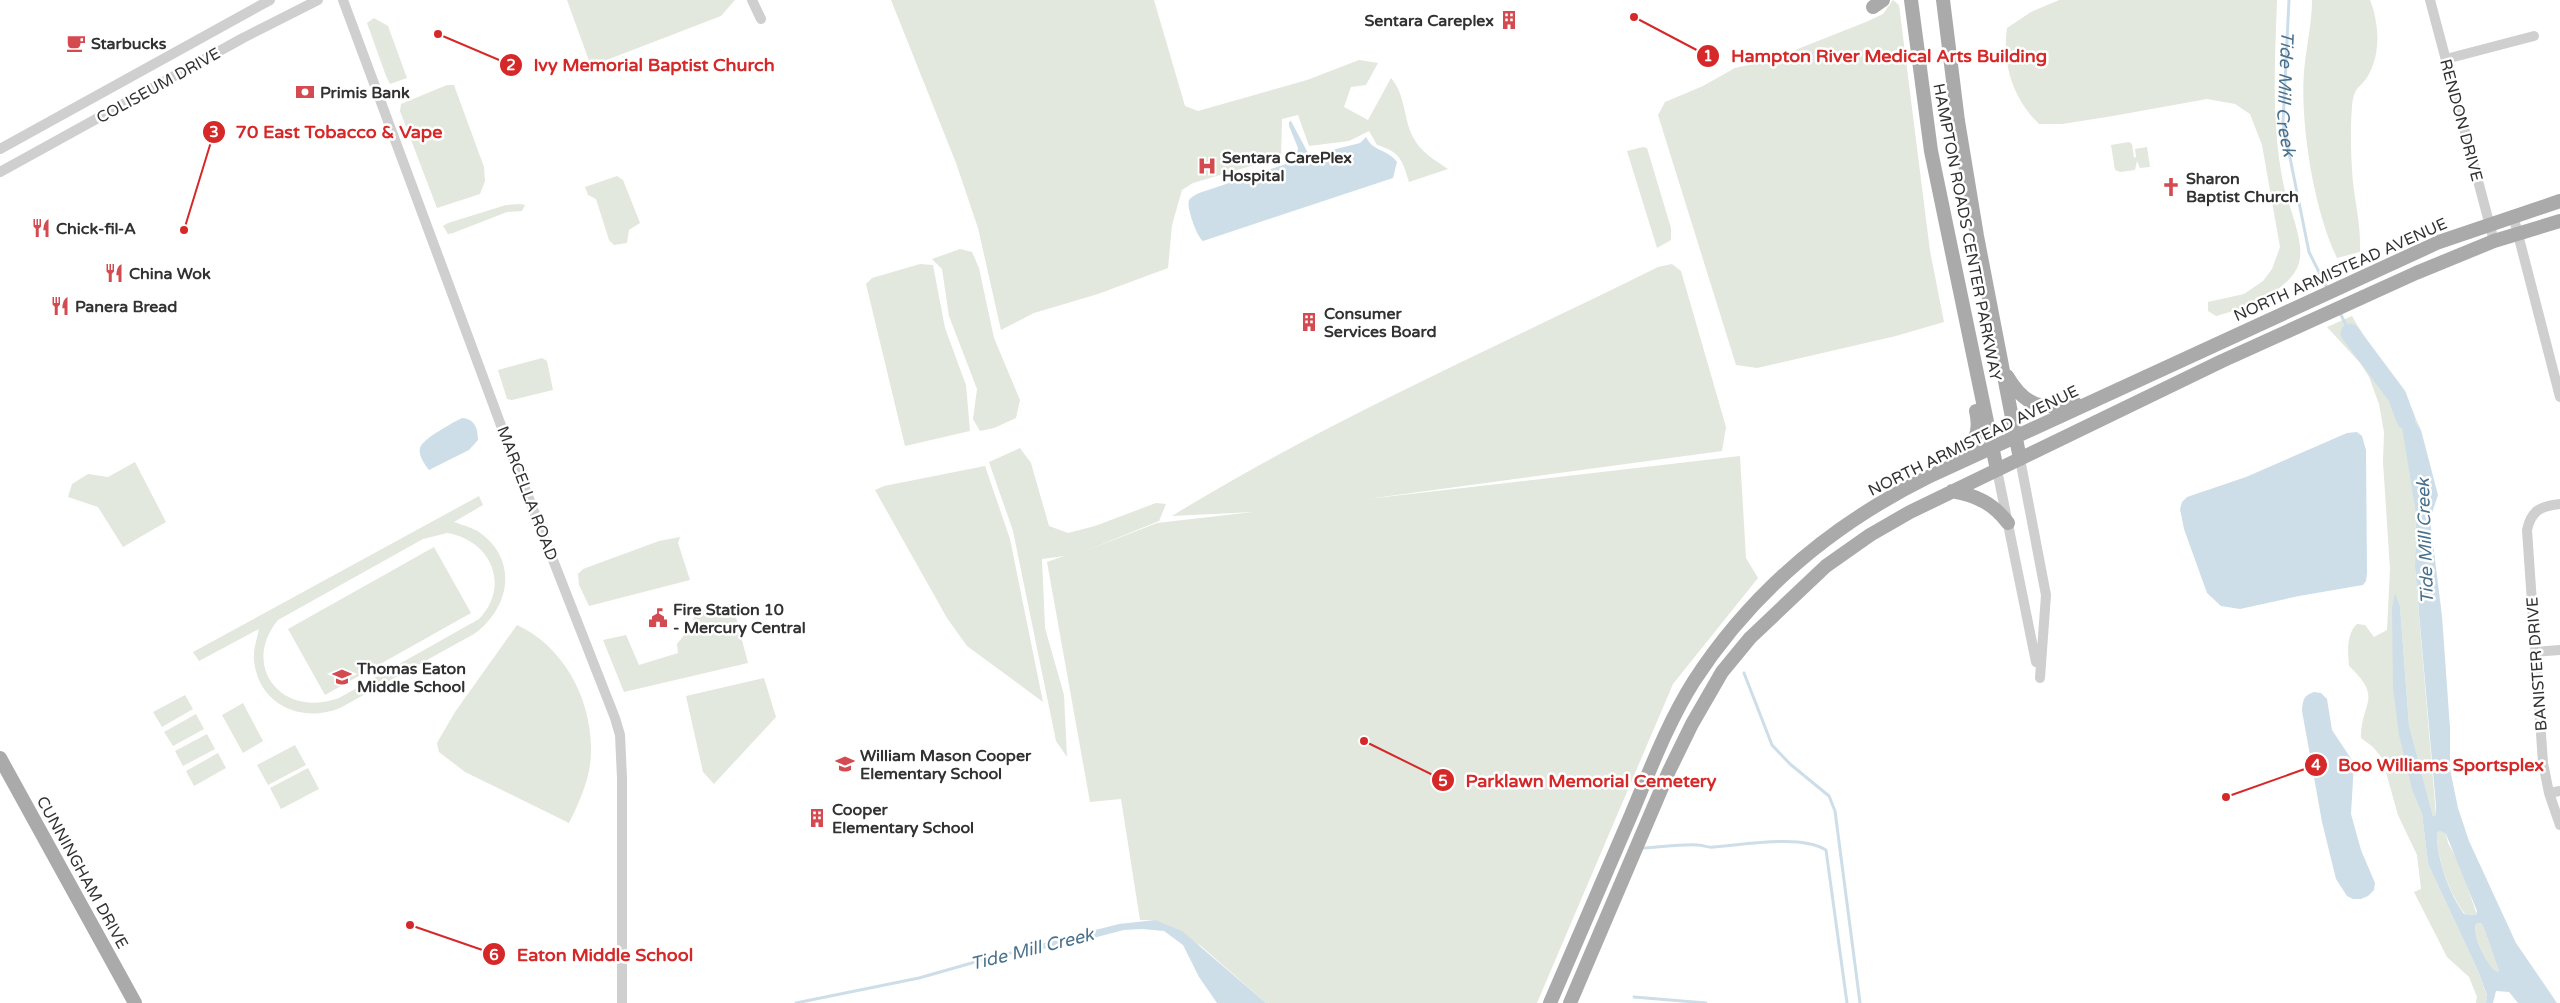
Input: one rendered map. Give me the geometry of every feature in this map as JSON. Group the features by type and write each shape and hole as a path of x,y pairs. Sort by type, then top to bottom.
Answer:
{"main road":[{"name":"HAMPTON ROADS CENTER PARKWAY","path":"1911,0 1931,151 1997,470"},
{"name":"HAMPTON ROADS CENTER PARKWAY","path":"1943,0 1966,168 2020,459"},
{"name":"NORTH ARMISTEAD AVENUE","path":"1550,1003 1657,754 1693,684 1718,646 1737,623 1779,578 1834,532 1879,503 1928,477 2312,300 2440,242 2513,215 2560,201"},
{"path":"1570,1003 1669,771 1710,691 1729,663 1750,638 1826,566 1886,525 1952,491 2318,317 2494,241 2560,221"},
{"path":"1928,477 1953,457 1968,450 1975,440 1978,428 1960,332 1955,272"},
{"path":"2002,367 2014,389 2034,404 2050,407 2097,399"},
{"path":"1952,491 1985,502 2000,513 2008,523"},
{"name":"CUNNINGHAM DRIVE","path":"0,758 135,1003"}],"street":[{"name":"COLISEUM DRIVE","path":"0,148 270,0"},
{"name":"COLISEUM DRIVE","path":"0,172 243,38 318,0"},
{"name":"MARCELLA ROAD","path":"343,0 505,435 620,735 622,778 622,1003"},
{"path":"752,0 761,19"},
{"name":"RENDON DRIVE","path":"2430,0 2494,241"},
{"path":"2446,59 2534,36"},
{"path":"2513,215 2560,398"},
{"path":"1997,470 2040,678 2041,632 2046,595 2020,459"},
{"name":"BANISTER DRIVE","path":"2560,504 2538,510 2530,517 2527,530 2542,756 2549,793 2560,825"},
{"path":"2535,652 2560,650"},
{"path":"2549,793 2560,790"}],"shaded area":[{"path":"567,0 735,0 721,16 591,66"},
{"path":"891,0 1154,0 1185,106 1198,111 1307,80 1359,60 1378,63 1366,85 1351,87 1344,107 1368,120 1391,78 1402,99 1407,122 1416,142 1428,155 1448,169 1409,182 1399,158 1391,150 1377,145 1369,131 1349,141 1309,146 1298,115 1282,119 1281,157 1193,183 1182,190 1172,225 1168,268 1098,294 1034,313 1001,330 978,228 956,163"},
{"path":"1893,0 1899,5 1930,251 1944,322 1896,336 1757,368 1736,365 1658,115 1665,102 1703,86 1735,68 1770,60 1866,22 1883,14"},
{"path":"2059,0 2277,0 2275,114 2279,159 2285,191 2298,235 2300,257 2293,275 2274,292 2238,309 2216,316 2208,311 2208,302 2244,294 2263,281 2272,269 2280,247 2262,145 2250,114 2235,104 2207,99 2062,124 2039,124 2022,104 2011,80 2008,68 2006,55 2007,28 2031,12"},
{"path":"2312,0 2370,0 2377,28 2377,47 2373,65 2366,79 2354,94 2352,107 2353,183 2359,226 2360,252 2337,258 2329,239 2315,192 2304,116 2304,72"},
{"path":"374,18 388,26 407,78 390,84 367,23"},
{"path":"447,85 454,85 484,167 485,181 480,194 437,208 400,111 401,104"},
{"path":"2129,142 2132,144 2134,158 2136,157 2135,149 2147,147 2150,167 2140,168 2137,161 2135,170 2120,172 2115,170 2111,145"},
{"path":"1643,147 1647,148 1671,228 1671,240 1657,248 1627,151"},
{"path":"617,176 623,180 640,223 629,230 627,243 614,245 609,240 596,199 588,195 585,187"},
{"path":"506,205 525,205 522,211 507,212 453,233 448,234 443,226"},
{"path":"960,249 972,252 979,268 994,338 1020,400 1016,418 994,428 980,431 973,419 977,389 949,316 942,269 932,259"},
{"path":"920,264 933,265 945,328 966,385 970,431 905,446 866,284 872,278"},
{"path":"1672,264 1681,271 1726,427 1722,451 1367,499 1740,456 1746,558 1758,578 1673,684 1537,1003 1266,1003 1201,946 1155,920 1140,920 1121,799 1090,802 1047,562 1064,556 1042,559 1045,628 1064,695 1067,757 1056,741 1013,531 989,462 1020,448 1031,463 1049,526 1068,533 1095,526 1156,503 1166,504 1159,521 1085,551 1157,523 1253,512 1172,516 1230,481 1350,417 1658,267"},
{"path":"2352,316 2406,400 2421,430 2398,398 2416,515 2415,568 2436,815 2433,816 2409,725 2400,606 2395,594 2413,793 2422,814 2428,864 2478,971 2487,996 2486,1003 2476,1003 2477,997 2469,977 2447,957 2414,892 2421,889 2417,855 2398,815 2382,758 2373,747 2361,738 2368,694 2366,686 2360,677 2349,666 2349,638 2357,624 2365,625 2374,637 2387,630 2390,569 2383,462 2384,432 2379,404 2369,377 2361,364 2327,327"},
{"path":"542,358 547,361 553,390 512,400 507,399 498,370"},
{"path":"135,462 166,522 123,547 98,507 68,497 72,484 88,474 108,477"},
{"path":"985,466 1010,539 1043,702 967,646 947,618 875,490 884,486"},
{"path":"479,496 483,505 454,522 479,532 492,543 500,556 505,584 502,598 496,611 474,634 340,708 311,713 297,711 273,699 257,675 254,660 259,629 199,661 193,652","holes":["447,533 462,537 475,545 485,555 492,566 495,579 494,593 489,606 479,619 339,698 318,703 300,701 285,695 273,684 266,670 263,655 267,637 278,620 423,539"]},
{"path":"680,537 678,543 690,580 589,606 579,585 578,574 583,569 659,541"},
{"path":"434,547 471,613 325,695 288,629"},
{"path":"730,604 733,606 748,663 624,692 603,640 626,635 639,665 678,653 677,644 685,634 694,632 693,620 696,612"},
{"path":"517,625 535,635 551,649 564,665 575,683 589,723 591,744 587,780 569,823 465,772 439,752 437,743 455,712"},
{"path":"764,678 776,717 714,784 703,772 686,696"},
{"path":"185,695 193,709 162,727 153,712"},
{"path":"243,703 263,741 243,753 222,715"},
{"path":"196,714 204,729 173,746 164,732"},
{"path":"207,734 215,749 183,766 175,751"},
{"path":"295,745 306,765 268,785 257,765"},
{"path":"218,753 226,768 194,786 186,771"},
{"path":"308,768 319,789 281,809 270,788"},
{"path":"2440,831 2446,834 2448,843 2460,865 2477,915 2465,914 2449,886 2441,864 2437,842 2437,833"},
{"path":"2476,924 2482,924 2487,936 2499,971 2497,973 2489,964 2478,942 2475,929"}],"water":[{"path":"1291,121 1308,153 1312,155 1360,143 1366,137 1369,142 1397,162 1393,178 1203,241 1193,222 1188,204 1189,200 1199,193 1295,161 1298,148 1289,126"},
{"path":"2397,396 2421,430 2438,495 2430,519 2442,616 2450,728 2450,769 2458,808 2469,841 2516,943 2557,1003 2518,1003 2509,992 2496,991 2493,1003 2486,1003 2487,995 2478,971 2428,864 2422,814 2413,793 2399,735 2393,688 2392,608 2395,593 2400,606 2409,725 2433,816 2436,815 2436,806 2415,568 2416,515","holes":["2440,831 2446,834 2477,911 2476,915 2464,914 2449,886 2441,864 2437,843 2437,833","2476,924 2482,924 2487,936 2499,971 2497,972 2489,964 2478,942 2475,929"]},
{"path":"462,418 473,422 478,440 469,450 429,470 420,454 422,444 439,431"},
{"path":"2357,432 2362,436 2366,450 2367,573 2366,581 2363,585 2240,609 2221,606 2207,593 2184,529 2180,509 2182,502 2187,497 2246,477 2347,433"},
{"path":"2314,692 2321,693 2327,699 2332,730 2354,763 2351,814 2361,850 2375,883 2374,890 2368,896 2361,899 2353,899 2347,896 2336,879 2322,822 2302,711 2304,699"},
{"path":"1155,920 1182,931 1266,1003 1217,1003 1199,977 1183,945 1164,931 1124,930 1055,948 1036,945 1119,924"}],"waterway":[{"name":"Tide Mill Creek","path":"2289,0 2283,123 2309,252 2328,290"},
{"name":"Tide Mill Creek","path":"2339,311 2350,333"},
{"name":"Tide Mill Creek","path":"2350,333 2397,396 2406,420"},
{"path":"1744,673 1772,745 1790,764 1829,796 1835,811 1860,1003"},
{"path":"1644,848 1678,845 1711,847 1787,841 1802,842 1826,850 1847,1003"},
{"name":"Tide Mill Creek","path":"796,1003 919,978 1000,955 1051,946"},
{"path":"1634,997 1706,1003"}],"place":[{"name":"Hampton River Medical Arts Building","path":"1634,17"},
{"name":"Sentara Careplex","path":"1509,20"},
{"name":"Ivy Memorial Baptist Church","path":"438,34"},
{"name":"Starbucks","path":"76,43"},
{"name":"Primis Bank","path":"305,92"},
{"name":"Sentara CarePlex Hospital","path":"1207,166"},
{"name":"Sharon Baptist Church","path":"2171,187"},
{"name":"Chick-fil-A","path":"41,228"},
{"name":"70 East Tobacco & Vape","path":"184,230"},
{"name":"China Wok","path":"114,273"},
{"name":"Panera Bread","path":"60,306"},
{"name":"Consumer Services Board","path":"1309,322"},
{"name":"Fire Station 10 - Mercury Central","path":"658,618"},
{"name":"Thomas Eaton Middle School","path":"342,677"},
{"name":"Parklawn Memorial Cemetery","path":"1364,741"},
{"name":"William Mason Cooper Elementary School","path":"845,764"},
{"name":"Boo Williams Sportsplex","path":"2226,797"},
{"name":"Cooper Elementary School","path":"817,818"},
{"name":"Eaton Middle School","path":"410,925"}]}
